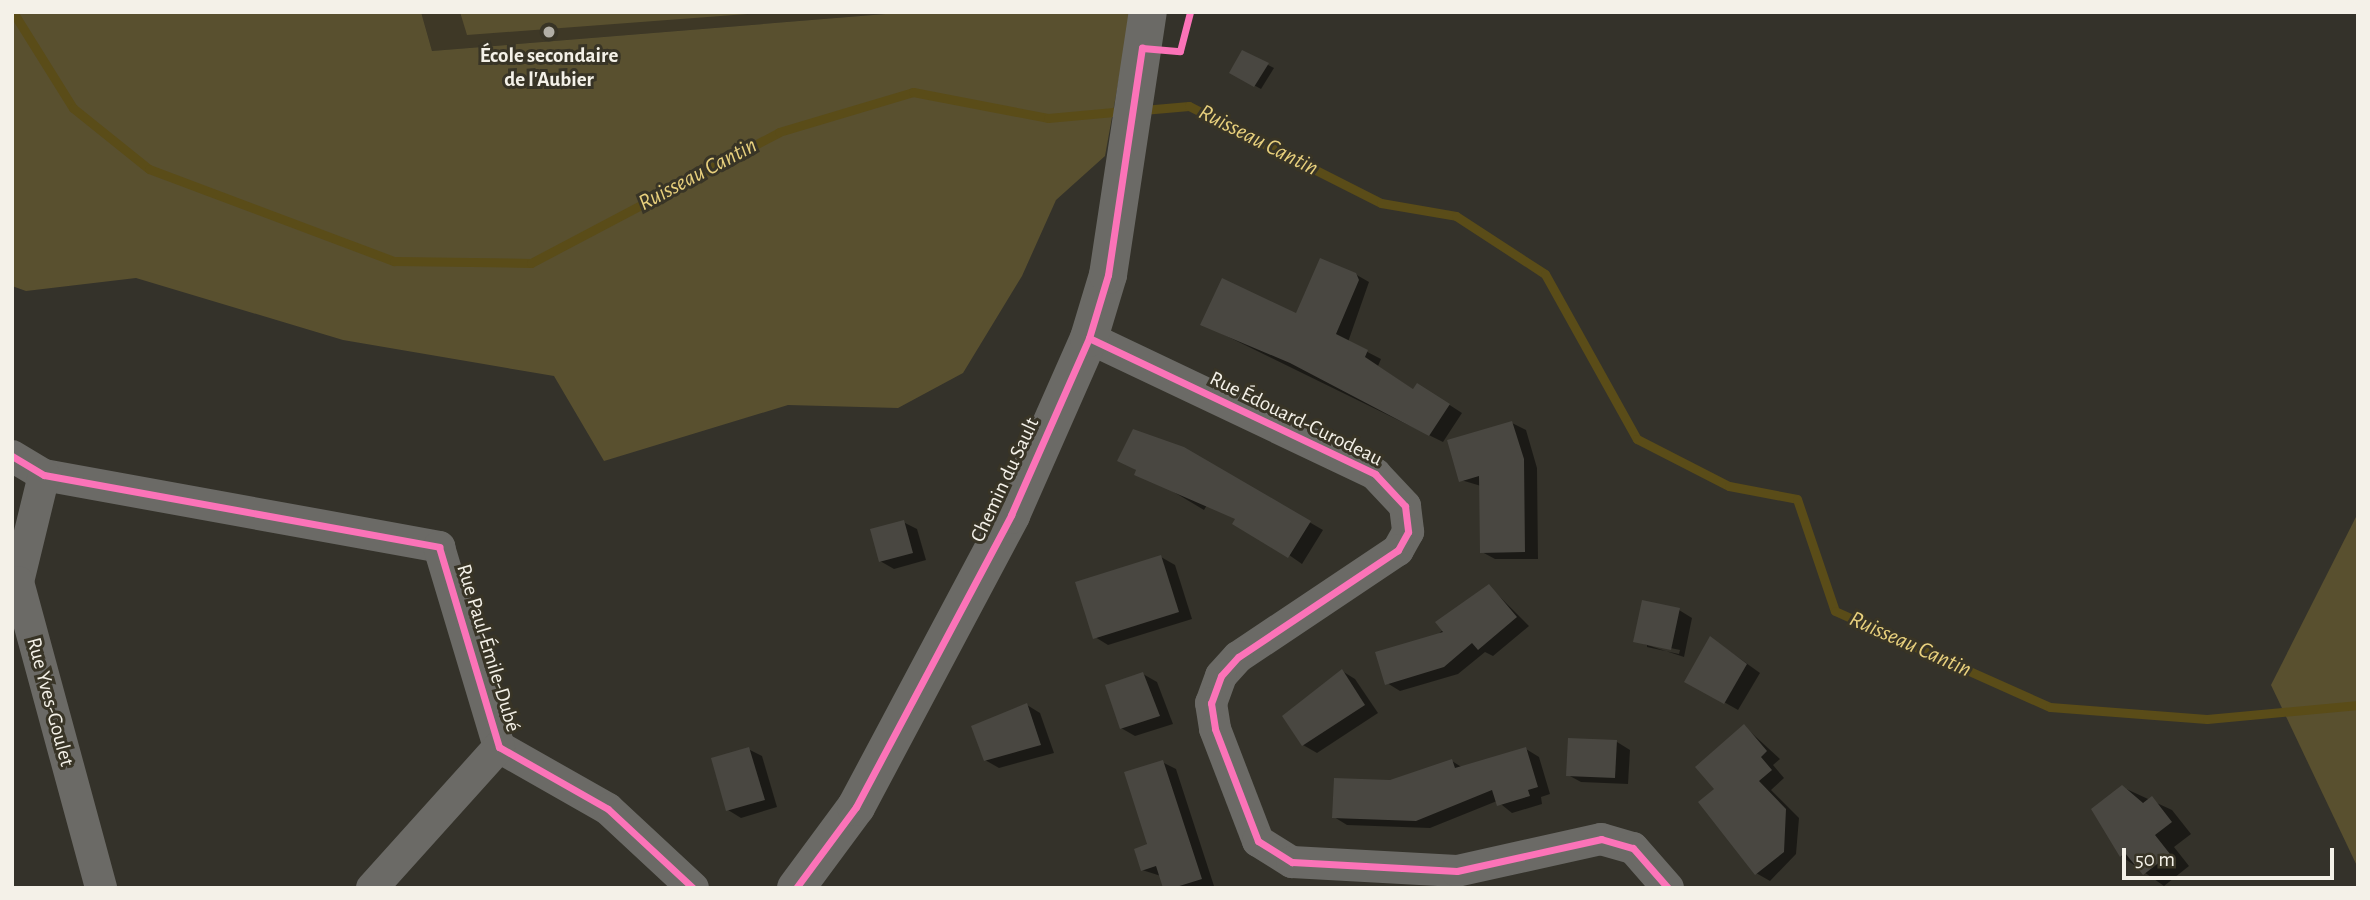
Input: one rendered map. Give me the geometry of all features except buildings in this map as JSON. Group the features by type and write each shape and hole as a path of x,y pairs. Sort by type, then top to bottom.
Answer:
{"street":[{"name":"Chemin du Sault","path":"796,888 862,795 1011,516 1088,338 1108,275 1148,12"},
{"name":"Rue Édouard-Curodeau","path":"1088,338 1375,474 1405,506 1408,532 1398,550 1238,657 1221,676 1211,703 1215,729 1258,841 1292,862 1457,871 1601,839 1633,848 1668,888"},
{"name":"Rue Paul-Émile-Dubé","path":"12,456 44,475 439,547 499,747 608,808 693,888"},
{"name":"Rue Yves-Goulet","path":"44,475 18,582 101,888"},
{"path":"372,888 499,747"}],"shaded area":[{"path":"12,12 421,12 432,51 910,12 1131,12 1105,156 1056,200 1022,276 963,373 898,408 788,405 604,461 554,376 343,340 136,278 26,291 12,286"},
{"name":"École secondaire de l'Aubier","path":"421,12 910,12 432,51"},
{"path":"460,12 774,12 467,35"},
{"path":"2358,513 2358,868 2271,685"}],"waterway":[{"name":"Ruisseau Cantin","path":"13,12 73,108 149,169 394,261 531,263 779,132 913,92 1048,118 1125,111"},
{"name":"Ruisseau Cantin","path":"1143,110 1189,106 1381,203 1456,216 1545,274 1637,439 1729,486 1797,499 1835,611 2050,707 2207,719 2358,705"}],"cycle path":[{"path":"796,888 856,807 1011,515 1089,338 1108,275 1142,48 1180,51 1190,12"},
{"path":"1089,338 1375,474 1405,506 1408,532 1398,550 1238,657 1221,676 1211,703 1215,729 1258,841 1292,862 1457,871 1601,839 1633,848 1668,888"},
{"path":"12,456 44,475 439,547 499,747 608,809 693,888"}],"place":[{"name":"École secondaire de l'Aubier","path":"549,32"}]}
